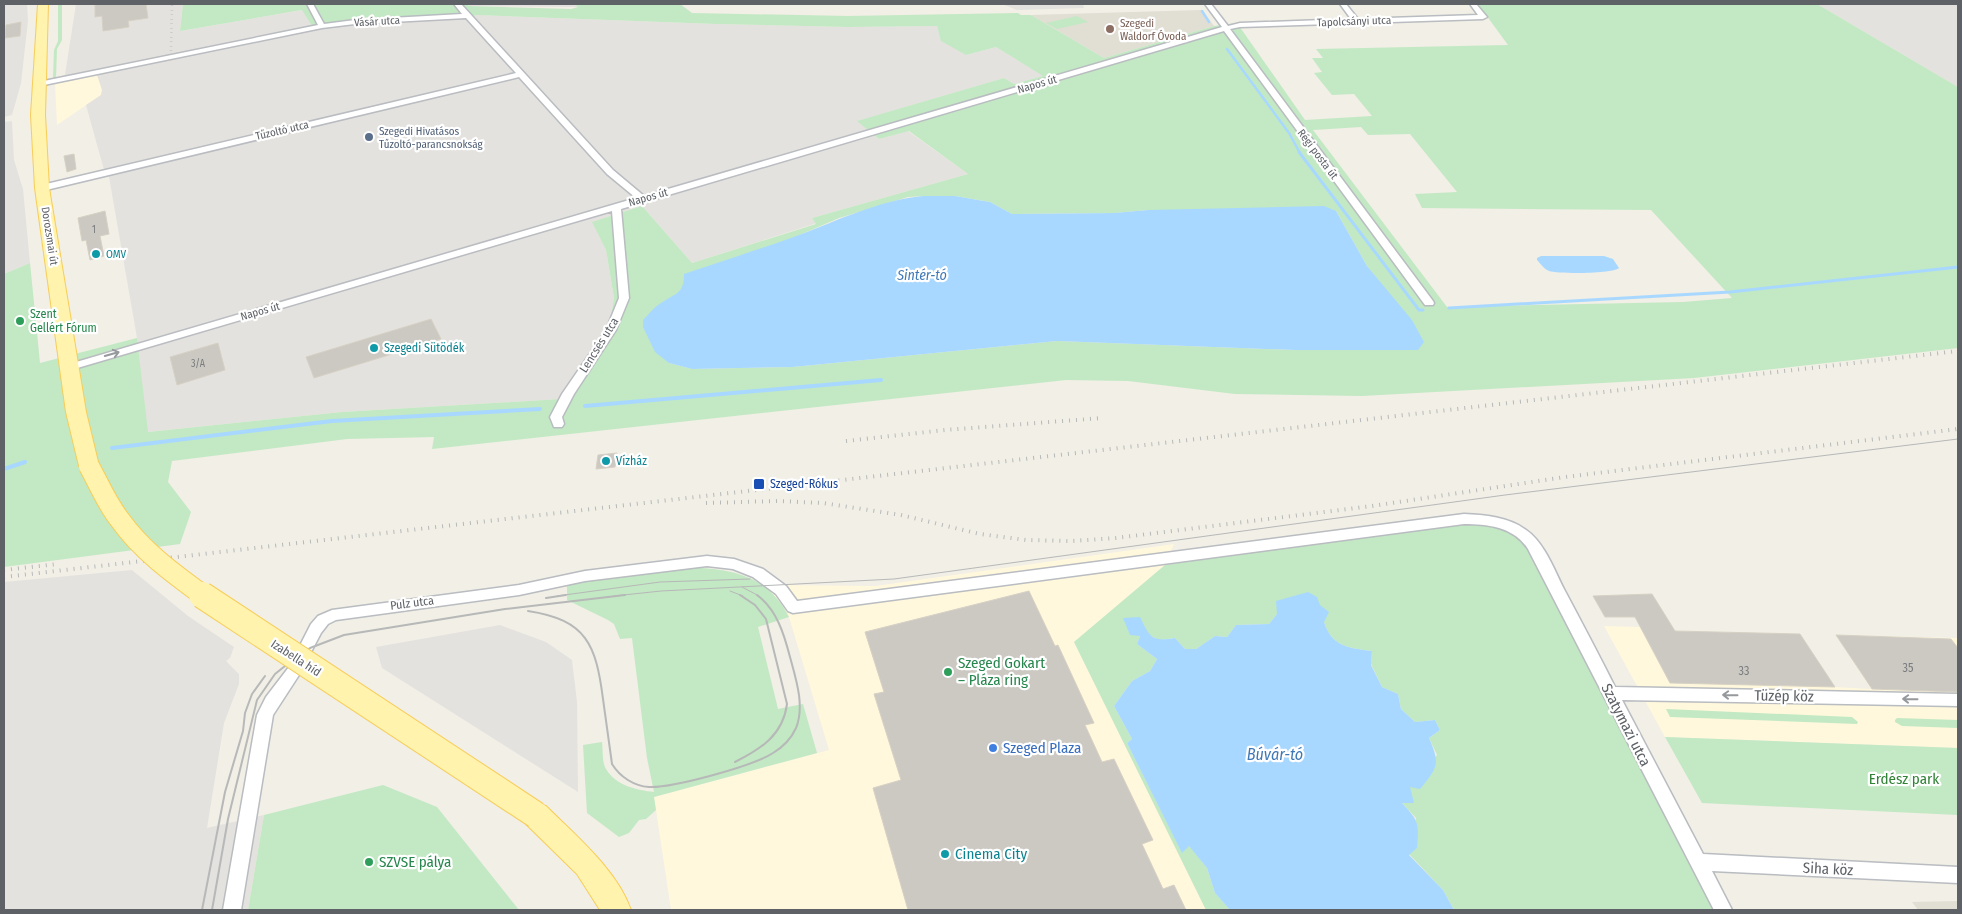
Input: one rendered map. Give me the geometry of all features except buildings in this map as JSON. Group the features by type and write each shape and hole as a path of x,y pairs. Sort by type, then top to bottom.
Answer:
{"main road":[{"name":"Dorozsmai út","path":"43,4 38,84 38,135 42,188 76,412 89,466"},
{"name":"Izabella híd","path":"89,466 107,502 124,526 157,558 216,606 536,815 587,865 617,910"}],"street":[{"path":"310,4 322,26"},
{"path":"458,4 610,172 642,199"},
{"name":"Régi posta út","path":"1208,4 1429,303"},
{"path":"1343,4 1356,21"},
{"name":"Tapolcsányi utca","path":"1226,28 1240,25 1483,17 1472,4"},
{"name":"Vásár utca","path":"38,84 322,26 355,22 468,16"},
{"name":"Napos út","path":"70,367 1226,28"},
{"name":"Tűzoltó utca","path":"42,188 522,74"},
{"name":"Lencsés utca","path":"557,421 568,394 611,330 624,298 616,207"},
{"name":"Szatymazi utca","path":"793,607 1464,519 1477,519 1501,524 1522,534 1530,541 1541,558 1723,910"},
{"name":"Pulz utca","path":"232,910 264,716 274,696 292,674 317,627 327,618 356,610 520,590 585,576 707,561 734,564 758,573 781,590 793,607"},
{"name":"Tüzép köz","path":"1610,693 1958,700"},
{"name":"Siha köz","path":"1697,862 1958,875"}],"shaded area":[{"path":"4,4 27,4 28,21 21,83 12,115 4,117"},
{"path":"76,4 183,4 180,31 303,10 335,25 463,18 477,15 716,24 848,27 937,26 939,33 966,55 996,47 1044,76 1014,84 1004,78 858,121 879,139 908,131 968,174 812,218 817,223 692,263 642,206 593,222 606,250 614,298 610,323 562,399 342,412 147,432 137,338 109,177 104,170 86,105 101,95 102,90 97,75 64,81"},
{"path":"467,4 574,4 578,7 469,6"},
{"path":"1002,4 1083,4 1084,8 1017,10"},
{"path":"1817,4 1958,4 1958,87 1941,77"},
{"name":"Szegedi Waldorf Óvoda","path":"1202,10 1214,26 1104,58 1031,15"},
{"path":"98,75 102,90 101,95 57,125 55,83"},
{"path":"12,121 14,160 23,189 30,263 4,274 4,122"},
{"path":"1174,544 1165,565 1074,642 1206,910 671,910 654,797 829,750 789,617 783,606 766,587 777,585 875,586"},
{"path":"132,570 188,616 234,647 230,658 226,661 239,674 239,684 224,723 207,828 264,815 248,910 4,910 4,582"},
{"path":"500,625 546,642 572,660 577,702 578,792 382,668 376,647"},
{"path":"1604,626 1641,627 1643,630 1800,634 1835,687 1871,689 1836,635 1958,638 1958,748 1665,737"},
{"path":"1958,901 1958,910 1918,910 1912,902"}],"green space":[{"path":"58,4 62,4 62,40 57,49 56,78 53,78 54,50 58,41"},
{"path":"183,4 467,4 469,6 571,9 578,7 574,4 680,4 692,13 848,16 1018,13 1021,15 1031,15 1104,58 1214,26 1237,23 1305,120 1372,116 1354,94 1332,95 1314,73 1322,72 1312,58 1323,58 1316,49 1508,45 1478,4 1817,4 1958,87 1958,348 1694,378 1362,396 1235,394 1128,381 1066,380 432,449 434,437 347,439 172,461 168,482 191,512 180,544 4,567 4,274 30,263 40,363 137,338 148,432 342,412 561,399 610,323 614,298 606,250 592,222 642,206 692,263 816,224 812,218 968,174 909,131 879,139 857,121 1004,78 1014,84 1043,76 996,47 966,55 941,41 937,26 848,27 716,24 477,15 463,18 375,22 314,29 302,10 180,31","holes":["1361,127 1368,135 1410,134 1457,192 1415,194 1422,208 1651,210 1732,298 1683,302 1447,307 1313,130","955,196 990,202 1012,214 1114,213 1148,210 1336,211 1367,266 1387,292 1418,350 1295,350 1057,341 793,367 692,369 669,363 671,297 676,296 684,285 839,218 908,197"]},
{"path":"1077,16 1088,22 1057,29 1046,23"},
{"path":"1464,519 1522,534 1723,910 1454,910 1443,890 1409,854 1416,818 1402,803 1410,786 1437,755 1429,738 1440,730 1435,720 1415,722 1401,709 1398,694 1382,687 1371,664 1372,651 1342,645 1332,637 1324,622 1277,614 1269,624 1236,625 1227,637 1215,636 1196,649 1185,649 1175,638 1159,640 1149,635 1140,636 1137,644 1157,659 1150,671 1132,681 1114,706 1132,739 1127,743 1182,852 1189,845 1207,868 1215,893 1230,910 1206,910 1074,642 1165,565"},
{"path":"686,567 733,572 759,583 770,591 780,603 789,617 758,627 778,709 803,704 817,753 654,797 656,810 646,819 639,820 629,833 619,837 587,813 583,745 602,742 604,763 610,775 627,786 654,792 647,758 632,638 620,639 614,624 567,600 567,584"},
{"path":"1666,709 1852,717 1858,722 1857,724 1670,717"},
{"path":"1897,718 1958,720 1958,728 1902,726 1895,722"},
{"name":"Erdész park","path":"1665,737 1958,748 1958,815 1702,803"},
{"name":"SZVSE pálya","path":"383,785 437,807 519,910 248,910 264,815"}],"water":[{"name":"Sintér-tó","path":"923,196 955,196 990,202 1012,214 1114,213 1148,210 1324,206 1336,211 1367,266 1412,320 1424,342 1418,350 1295,350 1057,341 793,367 692,369 669,363 655,352 643,327 643,320 656,306 681,289 684,274 785,240 875,206"},
{"path":"1541,256 1604,256 1613,259 1619,268 1596,272 1555,272 1544,268 1537,260"},
{"name":"Búvár-tó","path":"1308,592 1317,597 1320,605 1329,612 1324,622 1332,637 1342,645 1372,651 1371,665 1382,687 1398,694 1401,709 1415,722 1435,720 1440,730 1429,738 1436,760 1433,771 1420,789 1410,787 1414,803 1402,803 1412,814 1418,828 1417,848 1409,855 1443,890 1454,910 1230,910 1215,893 1207,868 1189,846 1182,853 1127,743 1132,739 1114,706 1132,681 1150,671 1157,659 1137,644 1140,636 1130,635 1123,618 1140,617 1152,636 1161,639 1175,638 1185,649 1196,649 1215,636 1227,637 1236,625 1269,624 1277,614 1276,601"}],"waterway":[{"path":"1202,11 1209,22"},
{"path":"1227,49 1289,133 1300,153"},
{"path":"1299,152 1419,310 1423,310"},
{"path":"1449,308 1730,292 1958,267"},
{"path":"585,406 881,380"},
{"path":"112,448 332,421 540,409"},
{"path":"4,469 25,462"}],"tram line":[{"path":"614,596 661,591 894,579 1505,495 1958,439"},
{"path":"557,596 660,582 750,579"},
{"path":"742,587 759,596"},
{"path":"730,591 743,596"},
{"path":"546,598 566,595"},
{"path":"212,910 228,819 257,700 275,674 290,662 310,648 344,635 505,609 625,595"},
{"path":"735,762 754,752 776,733 785,715 787,704 766,619 755,605 740,595"},
{"path":"528,611 564,621 585,638 597,664 612,764 628,780 649,787 676,784 749,764 773,753 792,736 799,720 800,711 797,683 779,623 770,608 757,595"},
{"path":"202,910 225,792 243,731 245,713 252,694 265,676"}],"railway":[{"path":"171,51 172,4"},
{"path":"4,577 1958,351"},
{"path":"846,441 945,430 1102,418"},
{"path":"706,503 777,501 823,503 901,515 980,534 1026,540 1072,541 1116,538 1372,506 1565,477 1958,429"},
{"path":"4,570 58,564"}],"place":[{"name":"Szegedi Waldorf Óvoda","path":"1110,29"},
{"name":"Szegedi Hivatásos Tűzoltó-parancsnokság","path":"369,137"},
{"name":"OMV","path":"96,254"},
{"name":"Szent Gellért Fórum","path":"20,321"},
{"name":"Szegedi Sütödék","path":"374,348"},
{"name":"Vízház","path":"606,461"},
{"name":"Szeged-Rókus","path":"759,484"},
{"name":"Szeged Gokart – Pláza ring","path":"948,672"},
{"name":"Szeged Plaza","path":"993,748"},
{"name":"Cinema City","path":"945,854"},
{"name":"SZVSE pálya","path":"369,862"}]}
